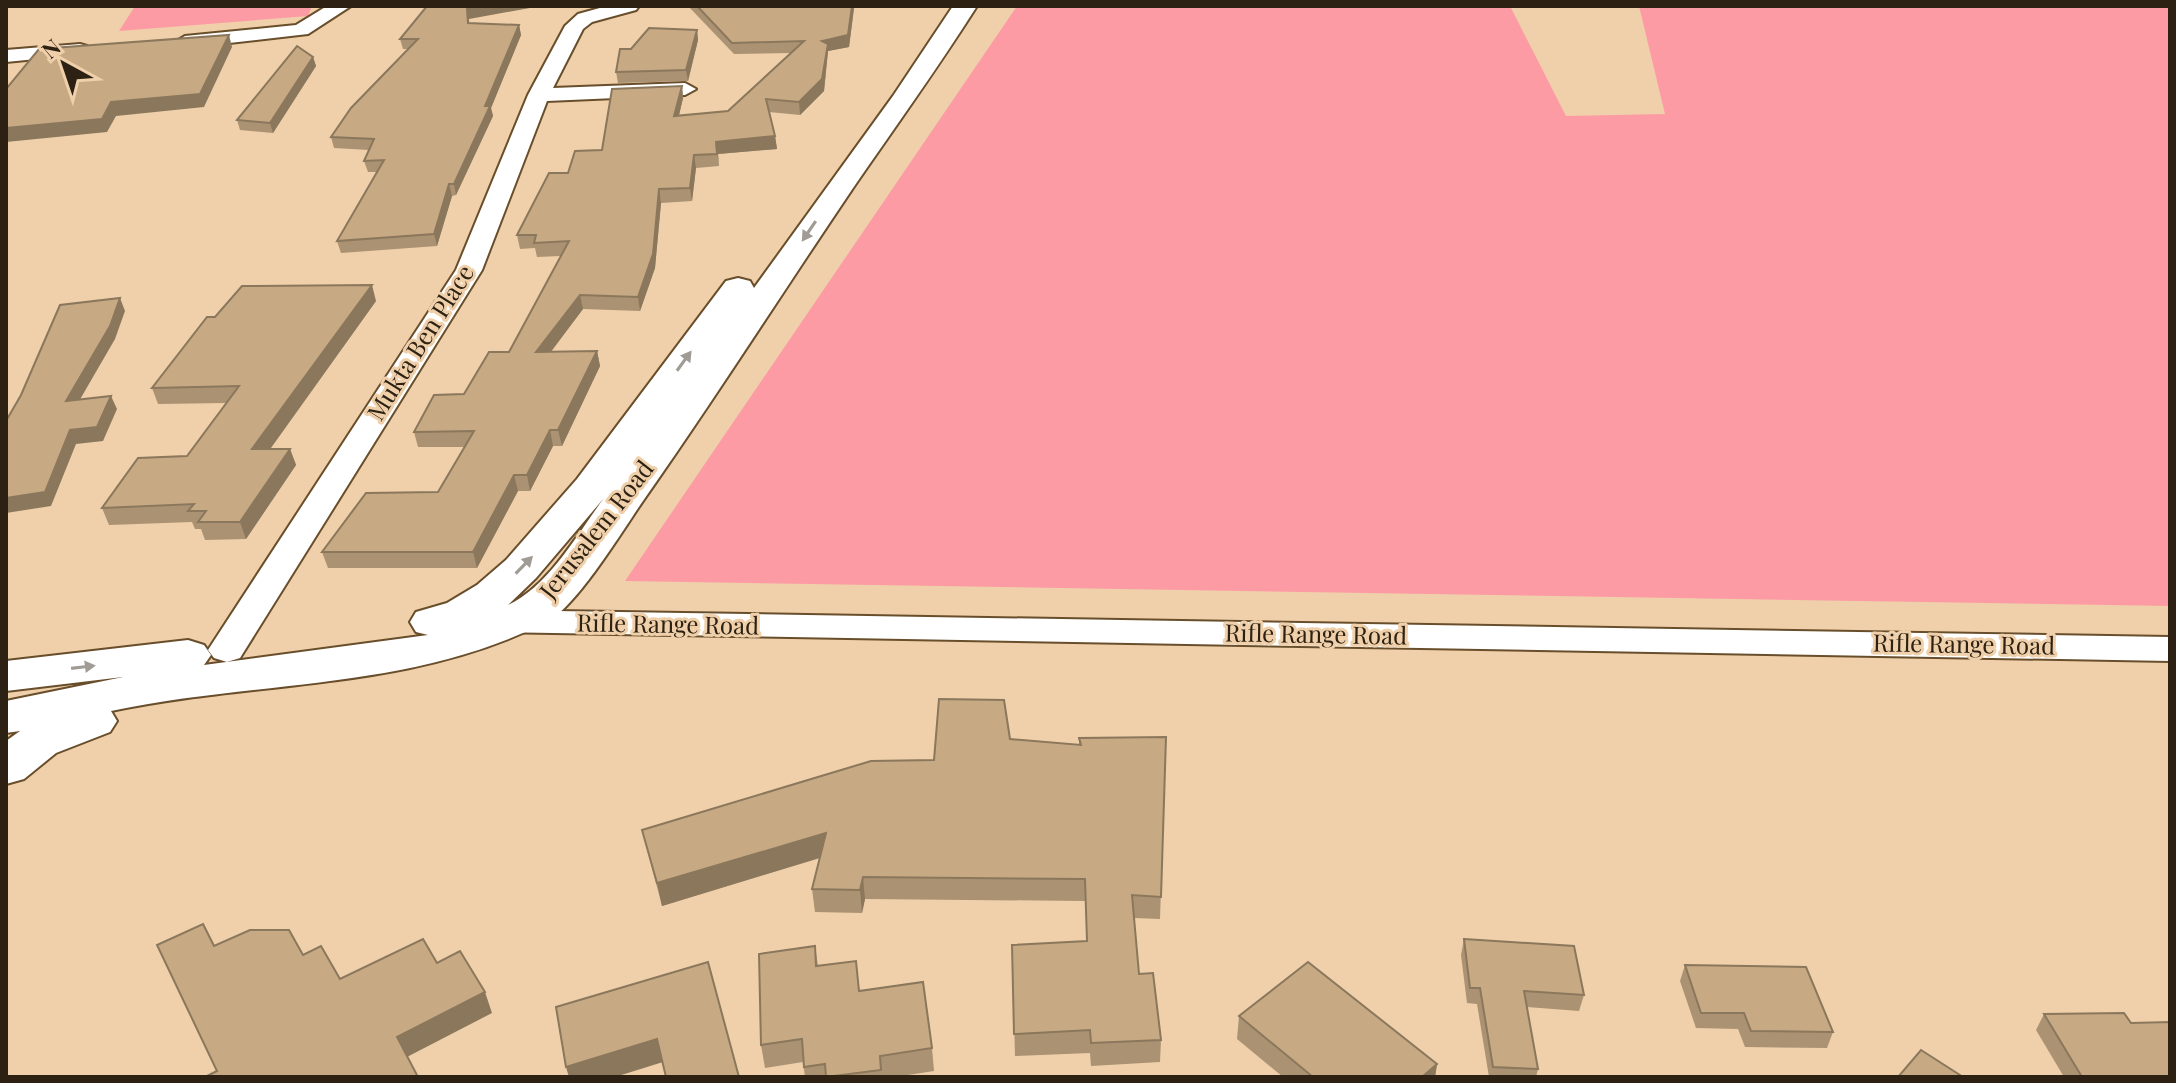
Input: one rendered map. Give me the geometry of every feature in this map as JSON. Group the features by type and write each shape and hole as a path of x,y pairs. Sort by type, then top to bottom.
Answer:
{"main road":[{"name":"Jerusalem Road","path":"6,697 227,650 411,628 463,613 493,595 521,569 591,488 944,6"},
{"name":"Jerusalem Road","path":"6,697 152,687 336,665 428,650 509,623 536,609 571,572 684,416 840,186 904,100 965,6"},
{"path":"6,767 39,741 70,728 186,697 336,665"}],"street":[{"path":"165,44 301,30 341,6"},
{"name":"Mukta Ben Place","path":"227,650 469,270 539,95 575,26 585,18 629,6"},
{"path":"6,56 102,48"},
{"path":"539,95 685,89"},
{"name":"Rifle Range Road","path":"463,613 509,623 2170,649"}],"shaded area":[{"path":"135,6 312,6 308,16 119,31"},
{"path":"1017,6 1510,6 1566,116 1665,114 1639,6 2170,6 2170,606 625,581"}],"building":[{"path":"427,6 484,6 467,9 468,23 519,25 485,106 490,106 454,184 449,184 434,234 337,241 384,160 364,161 374,139 331,137 351,108 418,39 400,39"},
{"path":"697,6 852,6 848,35 822,41 828,44 822,79 799,102 766,99 775,136 716,142 717,154 694,155 690,188 659,189 653,254 638,297 580,295 536,352 597,351 558,430 550,430 527,475 514,475 473,552 322,552 366,493 438,492 474,431 414,432 434,395 464,394 489,352 509,352 569,241 534,243 536,235 517,235 549,173 568,173 575,151 602,150 612,89 682,86 674,116 728,111 804,41 732,43"},
{"path":"649,28 697,30 686,70 616,72 620,49 631,49"},
{"path":"229,35 200,94 111,102 102,119 6,128 6,89 39,49"},
{"path":"297,46 313,57 270,123 237,120"},
{"path":"372,285 252,449 290,449 240,522 198,522 206,511 188,511 194,504 102,508 138,458 187,456 239,386 152,388 207,317 215,317 242,286"},
{"path":"120,298 110,326 66,401 111,396 97,427 70,430 45,492 6,498 6,421 21,395 60,305"},
{"path":"939,699 1004,700 1010,739 1081,745 1079,738 1166,737 1161,897 1132,895 1139,974 1153,973 1161,1040 1091,1043 1090,1030 1014,1034 1012,945 1087,941 1085,879 863,877 860,890 812,889 826,833 657,883 642,830 871,761 934,760"},
{"path":"203,924 214,946 250,930 289,930 303,955 321,946 340,979 423,939 437,963 460,951 485,992 397,1037 418,1077 205,1077 217,1071 157,945"},
{"path":"1464,939 1574,946 1584,995 1524,991 1538,1069 1493,1067 1480,988 1470,988"},
{"path":"815,946 816,966 856,961 859,991 923,982 932,1048 880,1056 881,1070 826,1077 825,1064 804,1067 802,1039 761,1045 759,954"},
{"path":"708,962 739,1077 666,1077 657,1039 566,1067 556,1007"},
{"path":"1308,962 1437,1064 1422,1077 1313,1077 1239,1016"},
{"path":"1685,965 1806,967 1833,1032 1751,1031 1744,1013 1701,1013"},
{"path":"2124,1013 2131,1023 2170,1022 2170,1077 2082,1077 2044,1014"},
{"path":"1921,1050 1963,1077 1898,1077"}]}
